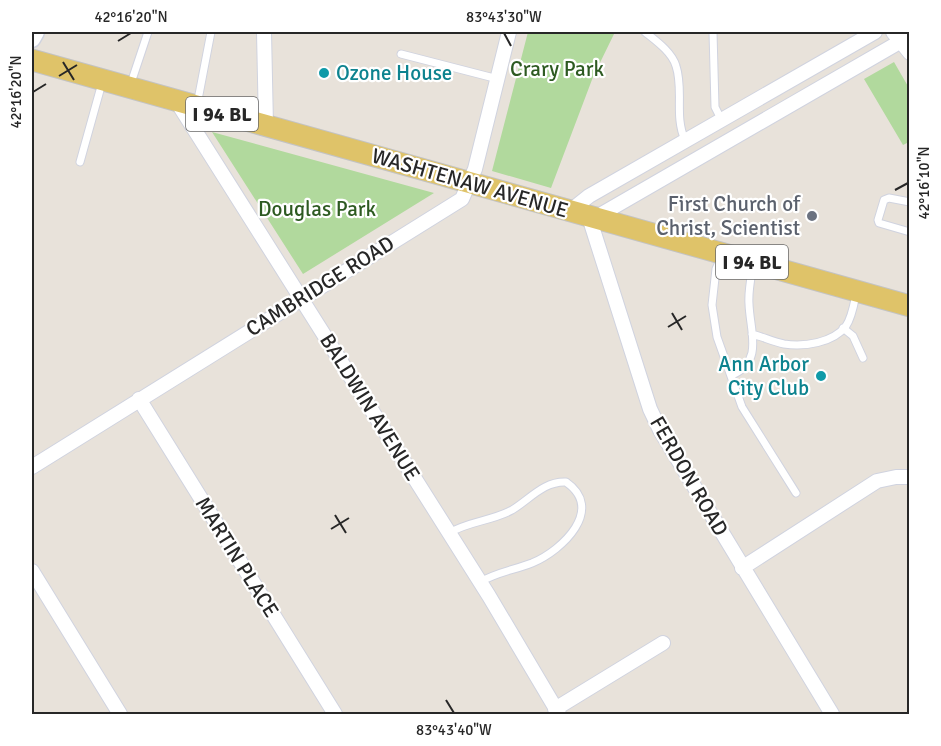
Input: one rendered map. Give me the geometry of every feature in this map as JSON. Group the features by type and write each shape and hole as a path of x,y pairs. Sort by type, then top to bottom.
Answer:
{"main road":[{"name":"WASHTENAW AVENUE","path":"32,60 909,306"}],"street":[{"path":"32,39 36,32"},
{"path":"264,32 266,126"},
{"name":"CAMBRIDGE ROAD","path":"32,467 301,297 462,199 470,181 510,32"},
{"path":"584,216 589,196 876,32"},
{"path":"584,216 688,162 901,36 909,53"},
{"name":"BALDWIN AVENUE","path":"187,105 301,297 480,582 557,712"},
{"path":"681,142 688,162"},
{"name":"FERDON ROAD","path":"584,216 654,419 832,714"},
{"name":"MARTIN PLACE","path":"140,399 335,714"},
{"path":"742,567 877,481 909,477"},
{"path":"32,571 120,714"},
{"path":"557,712 663,643"}],"lane":[{"path":"129,88 148,32"},
{"path":"187,105 211,32"},
{"path":"645,32 662,45 676,65 681,142"},
{"path":"713,32 715,107 721,119"},
{"path":"401,54 498,79"},
{"path":"80,162 103,81"},
{"path":"909,202 889,198 884,200 878,220 879,223 909,232"},
{"path":"723,253 717,269 712,313 717,338 742,407 754,430 796,493"},
{"path":"732,375 745,370 751,360 752,334 749,304 754,262"},
{"path":"752,334 782,344 804,345 825,339 843,328 853,308 856,291"},
{"path":"843,328 853,336 863,358"},
{"path":"449,533 462,525 511,510 556,482 566,482 579,494 583,503 582,519 558,547 532,563 493,574 480,582"}],"green space":[{"name":"Crary Park","path":"528,32 615,32 593,77 551,188 492,171"},
{"path":"894,62 909,88 909,142 903,145 864,79"},
{"name":"Douglas Park","path":"212,132 434,193 303,274"}],"place":[{"name":"Ozone House","path":"324,73"},
{"name":"First Church of Christ, Scientist","path":"812,216"},
{"name":"Ann Arbor City Club","path":"821,376"}]}
